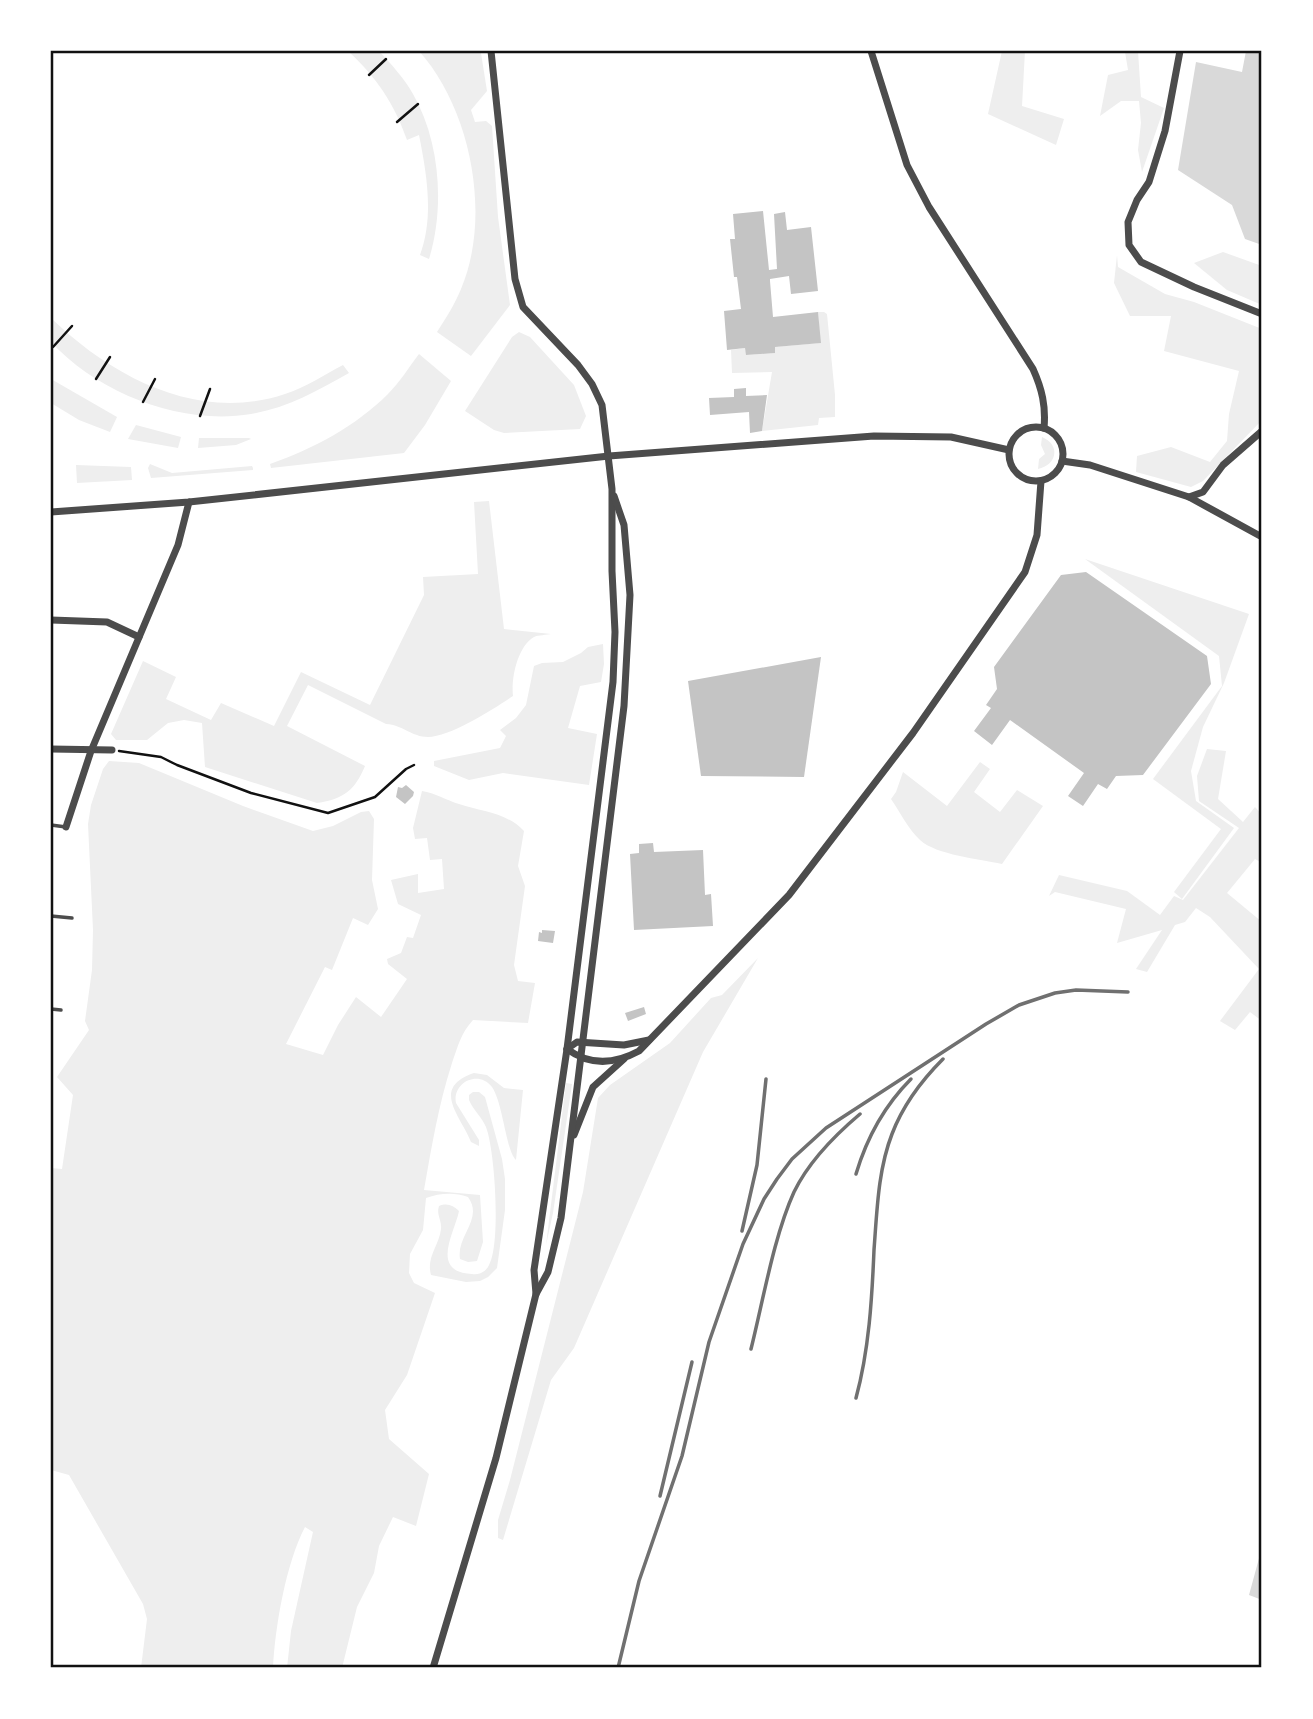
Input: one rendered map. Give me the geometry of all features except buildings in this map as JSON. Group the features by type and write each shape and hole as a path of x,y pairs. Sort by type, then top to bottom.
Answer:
{"street":[{"path":"491,51 515,279 523,307 578,365 592,384 602,405 612,489 611,571 615,632 613,682 567,1049 534,1269 536,1294"},
{"path":"872,51 907,165 929,206 1033,369 1041,386 1046,411 1044,428"},
{"path":"1180,51 1165,131 1149,182 1137,200 1128,222 1129,245 1141,262 1262,314"},
{"path":"1034,427 1044,428 1058,437 1062,444 1062,461 1054,474 1041,481 1032,481 1012,467 1009,450 1018,434 1034,427"},
{"path":"1189,497 1203,492 1223,465 1262,431"},
{"path":"51,512 188,502 609,456 874,436 951,437 1009,450"},
{"path":"1062,461 1090,464 1189,497 1262,537"},
{"path":"567,1049 581,1057 605,1062 639,1051 789,895 816,863 913,733 1025,572 1037,535 1041,481"},
{"path":"433,1668 496,1458 536,1294 548,1272 561,1217 624,706 629,609 624,525 612,489"},
{"path":"66,827 91,751 178,545 188,502"},
{"path":"51,620 107,622 139,637"},
{"path":"51,749 112,750"},
{"path":"567,1049 582,1041 624,1045 650,1040"},
{"path":"570,1145 593,1087 627,1057"}],"lane":[{"path":"51,825 66,827"},
{"path":"51,916 72,918"},
{"path":"51,1009 61,1010"}],"path":[{"path":"369,75 386,59"},
{"path":"397,122 418,104"},
{"path":"53,347 72,326"},
{"path":"96,379 110,357"},
{"path":"143,402 155,379"},
{"path":"201,416 210,389"},
{"path":"112,750 161,757 251,793 328,813 375,797 414,765"}],"shaded area":[{"path":"348,51 379,51 406,82 422,112 434,153 438,196 434,239 429,259 420,255 428,211 427,181 419,135 407,140 384,92"},
{"path":"419,51 481,53 487,91 471,110 475,122 486,121 492,126 498,217 510,305 471,356 437,332 459,295 470,260 475,229 471,164 452,102"},
{"path":"1002,51 1025,51 1022,106 1064,119 1056,145 988,114"},
{"path":"1123,51 1138,51 1141,97 1164,108 1142,172 1138,150 1141,123 1139,101 1121,101 1100,116 1108,75 1128,70"},
{"path":"1246,51 1262,51 1262,245 1245,239 1232,205 1178,170 1196,62 1242,72"},
{"path":"1223,252 1262,266 1262,305 1227,290 1194,263"},
{"path":"1117,255 1118,267 1165,294 1194,302 1262,329 1262,420 1203,481 1191,487 1136,472 1137,456 1171,447 1210,462 1227,441 1229,414 1239,371 1164,351 1171,316 1130,316 1114,283"},
{"path":"818,312 827,314 835,417 819,418 818,425 762,431 772,372 732,373 731,350 745,348 747,355 775,353 775,347 820,343"},
{"path":"51,318 101,359 129,376 158,389 189,398 220,403 252,401 293,391 343,365 349,373 289,403 251,414 197,415 169,410 116,390 70,360 51,342"},
{"path":"519,332 530,337 574,385 586,416 580,429 504,433 494,430 465,411 512,337"},
{"path":"419,354 451,381 425,425 404,453 271,468 270,464 318,444 376,406"},
{"path":"51,379 117,417 110,432 79,420 51,403"},
{"path":"136,425 181,437 178,448 128,439"},
{"path":"1042,437 1052,445 1054,454 1049,463 1038,469 1039,459 1045,454 1041,445"},
{"path":"199,438 251,439 236,445 198,448"},
{"path":"150,464 172,473 252,466 253,470 151,478 148,468"},
{"path":"76,465 131,467 132,480 77,483"},
{"path":"489,501 504,629 551,634 534,637 523,648 514,672 513,696 495,708 448,732 428,737 386,724 308,685 287,726 365,766 347,792 317,803 205,767 202,723 184,720 168,723 147,740 116,740 111,734 143,661 176,677 166,699 211,720 221,703 274,726 301,672 370,705 424,595 423,577 478,574 474,502"},
{"path":"1085,559 1249,614 1224,683 1203,727 1191,771 1196,801 1234,828 1182,899 1174,892 1221,829 1153,779 1222,686 1219,656"},
{"path":"603,644 601,682 580,686 568,728 597,734 589,785 503,773 469,780 434,766 434,761 500,748 506,736 500,730 516,718 526,705 534,666 563,662 588,647"},
{"path":"1207,749 1226,751 1218,799 1243,822 1255,807 1262,815 1262,863 1255,859 1227,893 1262,922 1262,1021 1250,1012 1235,1030 1220,1021 1259,969 1210,917 1196,908 1185,922 1175,925 1147,972 1136,969 1162,930 1117,943 1126,909 1055,892 1049,896 1059,875 1127,891 1160,915 1174,896 1183,900 1239,828 1199,801 1197,776"},
{"path":"109,761 139,763 243,806 313,831 369,811 374,819 372,880 378,909 368,925 353,918 332,970 325,967 286,1044 323,1055 356,997 381,1017 407,979 388,964 387,959 401,953 407,937 413,938 421,915 398,904 391,880 418,874 418,893 444,889 442,859 430,860 427,838 415,839 413,828 422,791 502,816 524,831 518,866 525,886 514,965 518,981 535,983 528,1023 473,1020 466,1030 456,1051 443,1095 424,1190 480,1195 483,1242 477,1261 460,1259 462,1243 473,1213 468,1197 447,1194 426,1198 423,1230 410,1254 409,1273 414,1283 435,1293 407,1375 385,1410 389,1439 429,1474 416,1526 393,1517 379,1546 374,1573 357,1607 342,1668 287,1668 291,1631 313,1532 305,1527 292,1558 283,1596 273,1668 141,1668 147,1619 143,1604 69,1475 51,1470 51,1168 62,1169 73,1095 57,1077 89,1030 85,1021 92,970 93,930 88,824 91,805 103,769"},
{"path":"980,762 990,769 974,792 1000,812 1017,790 1043,806 1002,864 947,853 927,845 912,831 891,799 903,772 947,806"},
{"path":"758,958 703,1052 574,1348 551,1380 503,1540 498,1538 498,1520 583,1192 598,1098 610,1085 670,1043 711,998 722,995"},
{"path":"474,1073 487,1075 504,1088 523,1090 516,1160 496,1094 486,1082 480,1079 467,1081 462,1084 456,1096 456,1103 479,1140 479,1146 471,1142 456,1113 451,1095 454,1086"},
{"path":"566,1083 572,1084 546,1245"},
{"path":"479,1092 485,1097 502,1159 505,1210 497,1268 480,1281 466,1282 431,1275 430,1269 431,1257 441,1229 438,1209 442,1205 450,1205 459,1211 448,1250 451,1266 459,1272 480,1273 488,1267 493,1254 496,1218 492,1155 486,1127 469,1100 469,1095"},
{"path":"1262,1552 1262,1600 1249,1595"}],"railway":[{"path":"618,1668 639,1581 682,1456 709,1342 743,1244 764,1199 792,1159 826,1128 1019,1005 1055,993 1076,990 1128,992"},
{"path":"856,1398 869,1324 877,1206 887,1148 907,1103 943,1059"},
{"path":"742,1231 757,1165 766,1079"},
{"path":"856,1174 865,1147 878,1123 911,1079"},
{"path":"751,1349 775,1248 794,1192 823,1150 860,1114"},
{"path":"660,1496 692,1362"}]}
